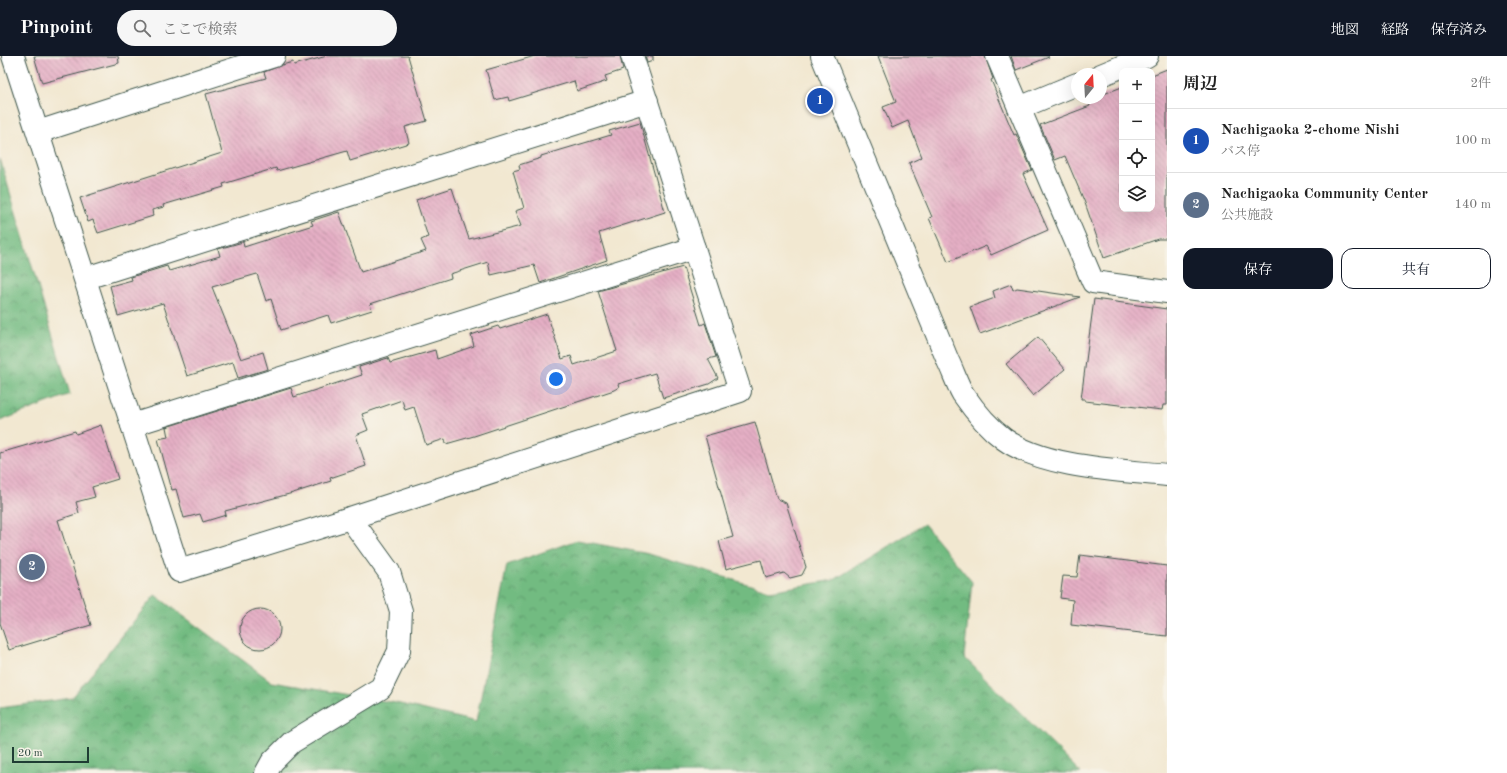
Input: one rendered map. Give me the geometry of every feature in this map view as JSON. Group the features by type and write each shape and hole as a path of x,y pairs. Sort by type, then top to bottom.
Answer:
{"street":[{"path":"13,56 86,278 179,571 350,518 740,392 632,56"},
{"path":"38,132 274,56"},
{"path":"822,56 963,394 988,424 1005,440 1027,451 1050,459 1077,465 1167,475"},
{"path":"997,56 1093,282 1167,292"},
{"path":"1107,72 1146,56"},
{"path":"1019,108 1071,86"},
{"path":"86,278 647,101"},
{"path":"132,425 694,248"},
{"path":"266,773 272,762 292,742 381,688 399,651 401,611 389,572 350,518"}],"green space":[{"path":"0,159 70,394 0,421"},
{"path":"924,524 972,582 964,657 1081,773 0,773 0,708 72,698 155,595 272,682 396,703 476,722 507,565 577,540 649,554 770,591 834,580"}],"building":[{"path":"34,56 118,56 119,63 42,83"},
{"path":"327,56 408,56 427,121 405,127 409,143 350,161 347,151 277,171 276,168 223,184 224,187 163,205 164,207 152,210 153,216 98,233 93,220 88,222 80,198 222,153 206,94 266,78 264,72 282,65 293,62 294,65"},
{"path":"535,56 620,56 623,70 605,76 607,81 577,91 574,81 509,101 508,97 495,100 486,70"},
{"path":"645,56 653,56 653,61 647,63"},
{"path":"878,56 985,56 993,79 991,80 1014,135 1016,134 1032,170 1023,174 1048,230 991,255 986,246 948,262 929,218 932,217 909,163 922,157 908,121 892,128 883,107 896,102"},
{"path":"1011,56 1048,56 1049,57 1016,70"},
{"path":"1167,69 1167,239 1158,239 1104,258 1085,203 1065,156 1055,160 1040,125 1090,106 1089,104 1107,104 1107,93 1119,88 1119,212 1155,212 1155,74"},
{"path":"640,122 665,212 599,233 607,260 540,283 534,265 491,275 488,262 450,274 451,278 370,304 372,310 331,323 328,315 281,330 271,299 266,301 257,274 212,287 241,359 263,352 268,369 238,378 233,362 187,376 163,303 118,316 110,286 132,280 131,277 167,266 169,271 220,256 218,249 243,242 244,247 313,225 311,221 339,212 361,272 426,251 421,240 428,237 416,200 452,188 469,239 521,226 515,211 524,208 513,171 520,169 519,165 541,158 541,156 611,135 609,131"},
{"path":"683,267 701,325 705,323 716,357 708,359 718,378 709,384 663,398 655,373 618,384 619,387 614,390 446,444 445,439 426,445 414,407 405,410 402,400 362,414 368,430 356,435 366,466 330,478 331,481 225,511 226,515 203,522 200,514 184,518 176,489 172,490 158,439 168,437 166,427 291,388 294,397 362,375 359,367 388,358 390,363 435,350 437,359 474,346 471,335 498,326 500,329 547,314 562,359 571,356 574,365 617,351 598,291"},
{"path":"1011,284 1013,290 1017,288 1080,297 980,334 970,307 995,298 993,291"},
{"path":"1094,299 1167,309 1167,405 1163,405 1162,410 1085,401 1085,399 1081,399"},
{"path":"1038,337 1065,369 1033,396 1006,364"},
{"path":"755,422 777,499 786,503 806,567 802,575 790,578 784,573 766,578 761,560 726,569 719,541 733,537 705,436"},
{"path":"101,425 118,479 92,487 95,497 76,502 79,513 58,520 91,625 9,650 0,623 0,453 75,431 76,434"},
{"path":"1080,555 1167,566 1167,636 1071,625 1073,600 1060,598 1063,576 1077,577"},
{"path":"264,609 271,612 277,618 280,629 279,637 271,646 264,649 256,649 249,646 241,637 240,625 243,618 252,610"}],"place":[{"name":"Nachigaoka 2-chome Nishi","path":"820,101"},
{"name":"Nachigaoka Community Center","path":"32,567"}]}
